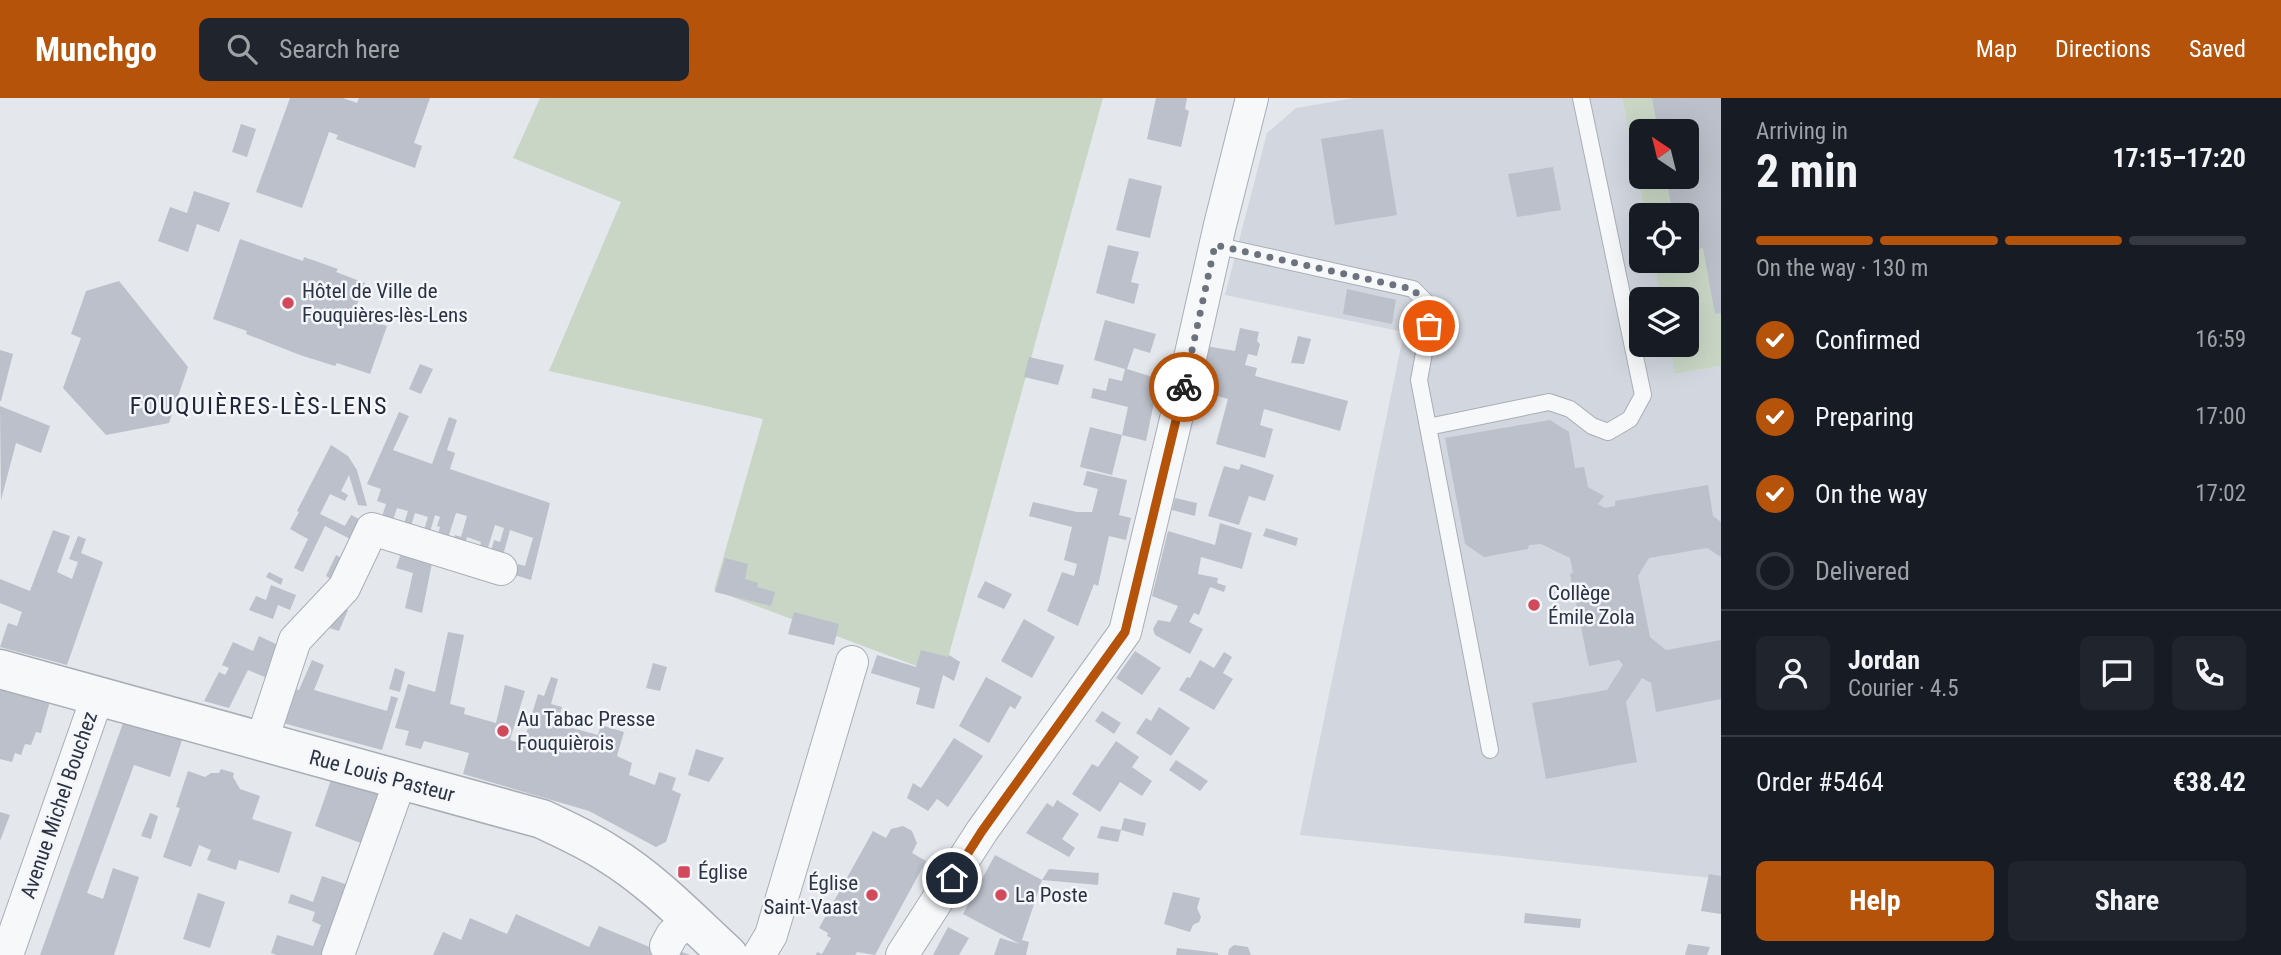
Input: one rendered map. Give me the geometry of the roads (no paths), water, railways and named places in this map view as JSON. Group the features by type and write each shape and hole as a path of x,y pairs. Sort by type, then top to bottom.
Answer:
{"street":[{"path":"902,955 982,831 1125,632 1252,98"},
{"path":"261,743 295,640 344,588 372,530 501,569"},
{"path":"759,955 771,935 852,662"},
{"name":"Rue Louis Pasteur","path":"0,668 261,743 542,819 611,854 637,874 677,932 728,955"},
{"name":"Avenue Michel Bouchez","path":"6,955 98,695"},
{"path":"338,955 400,781"}],"lane":[{"path":"1428,427 1549,402 1570,409 1592,426 1608,432 1630,419 1643,396 1581,98"},
{"path":"1215,245 1412,289 1426,302 1429,326 1419,380 1490,750"}],"place":[{"name":"Hôtel de Ville de Fouquières-lès-Lens","path":"288,303"},
{"name":"Collège Émile Zola","path":"1534,605"},
{"name":"Au Tabac Presse Fouquièrois","path":"503,731"},
{"name":"Église","path":"684,872"},
{"name":"Église Saint-Vaast","path":"872,895"},
{"name":"La Poste","path":"1001,895"}],"district":[{"name":"FOUQUIÈRES-LÈS-LENS","path":"259,406"}]}
